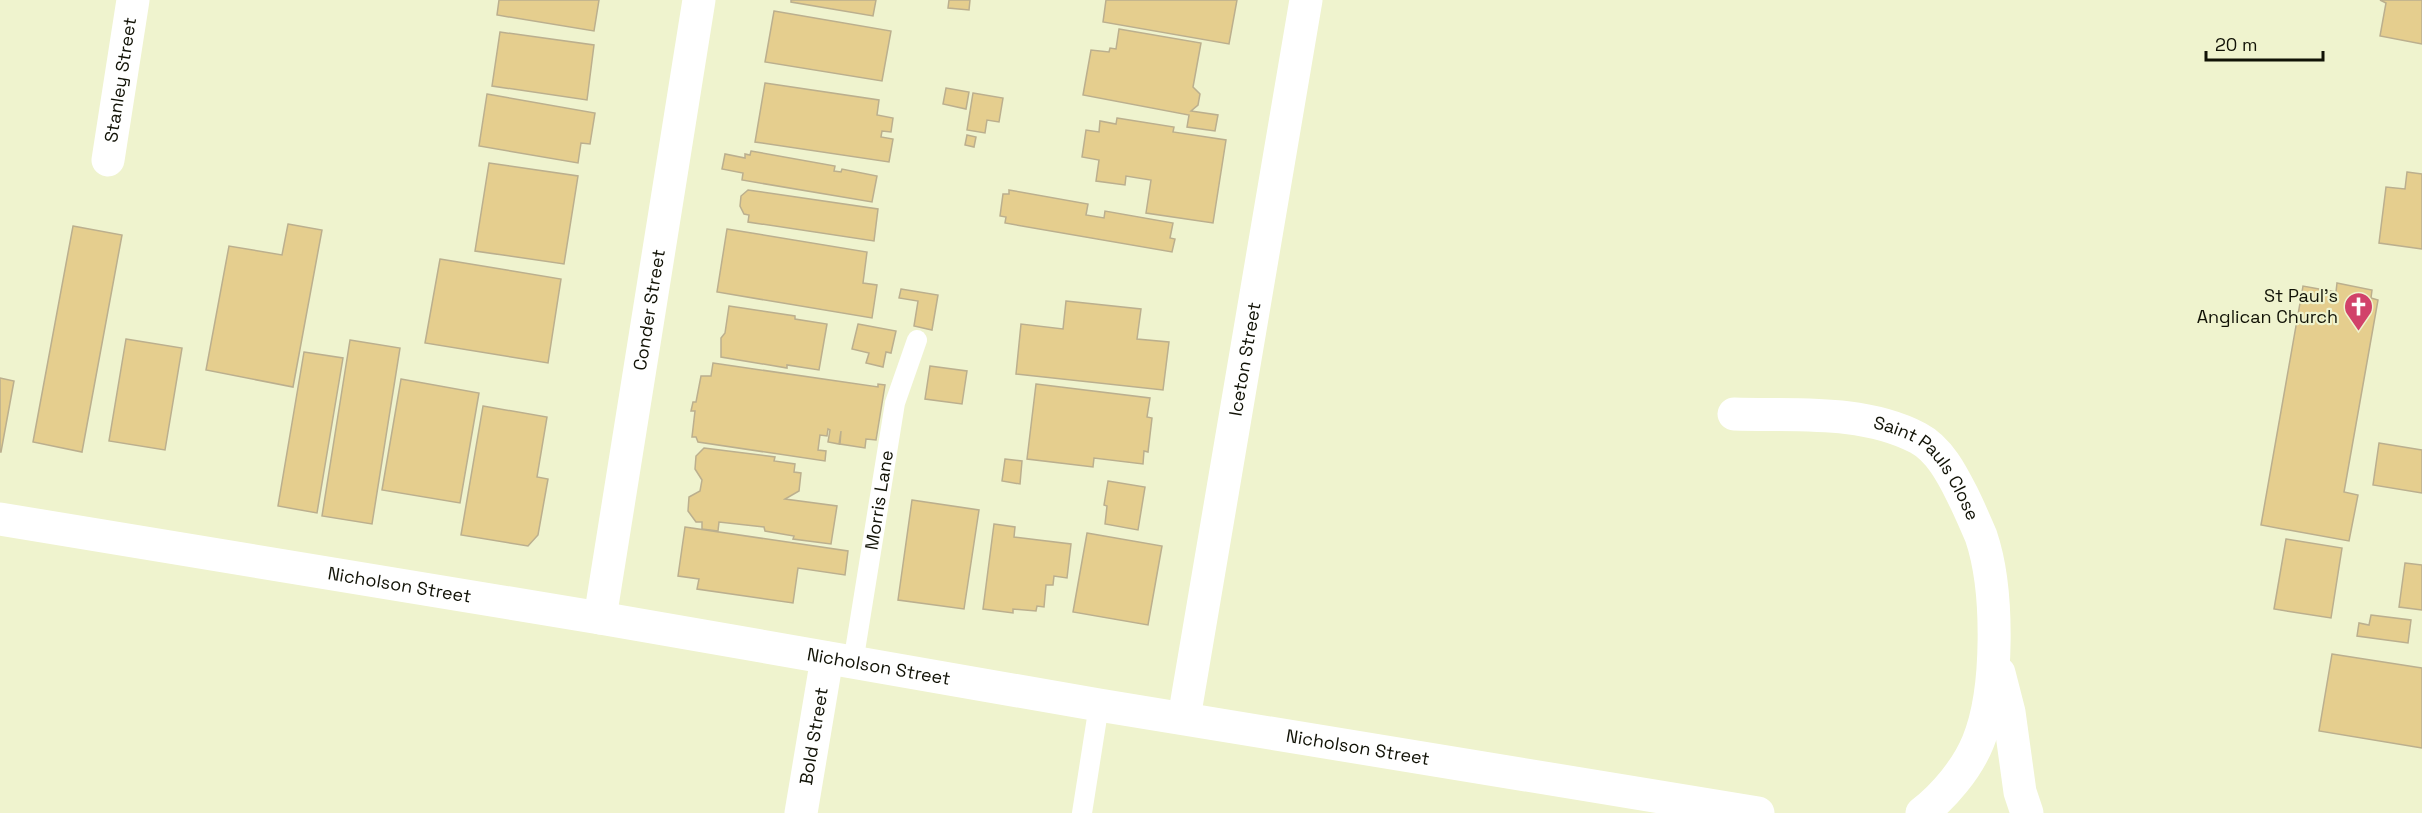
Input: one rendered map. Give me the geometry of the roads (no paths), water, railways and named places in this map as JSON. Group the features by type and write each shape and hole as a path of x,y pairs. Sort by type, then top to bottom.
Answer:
{"street":[{"name":"Stanley Street","path":"108,160 133,0"},
{"name":"Conder Street","path":"600,618 699,0"},
{"name":"Iceton Street","path":"1184,718 1306,0"},
{"name":"Saint Pauls Close","path":"1734,414 1845,417 1885,426 1919,439 1939,457 1953,476 1981,537 1989,568 1995,657 2009,712 2020,792 2027,813"},
{"name":"Nicholson Street","path":"0,519 600,618 1099,705 1758,813"},
{"name":"Saint Pauls Close","path":"1922,813 1939,799 1978,743 1987,711 1995,657"},
{"name":"Bold Street","path":"801,813 840,660"}],"lane":[{"name":"Morris Lane","path":"840,660 895,403 917,340"},
{"path":"1082,813 1099,705"}],"place":[{"name":"St Paul's Anglican Church","path":"2359,332"}]}
